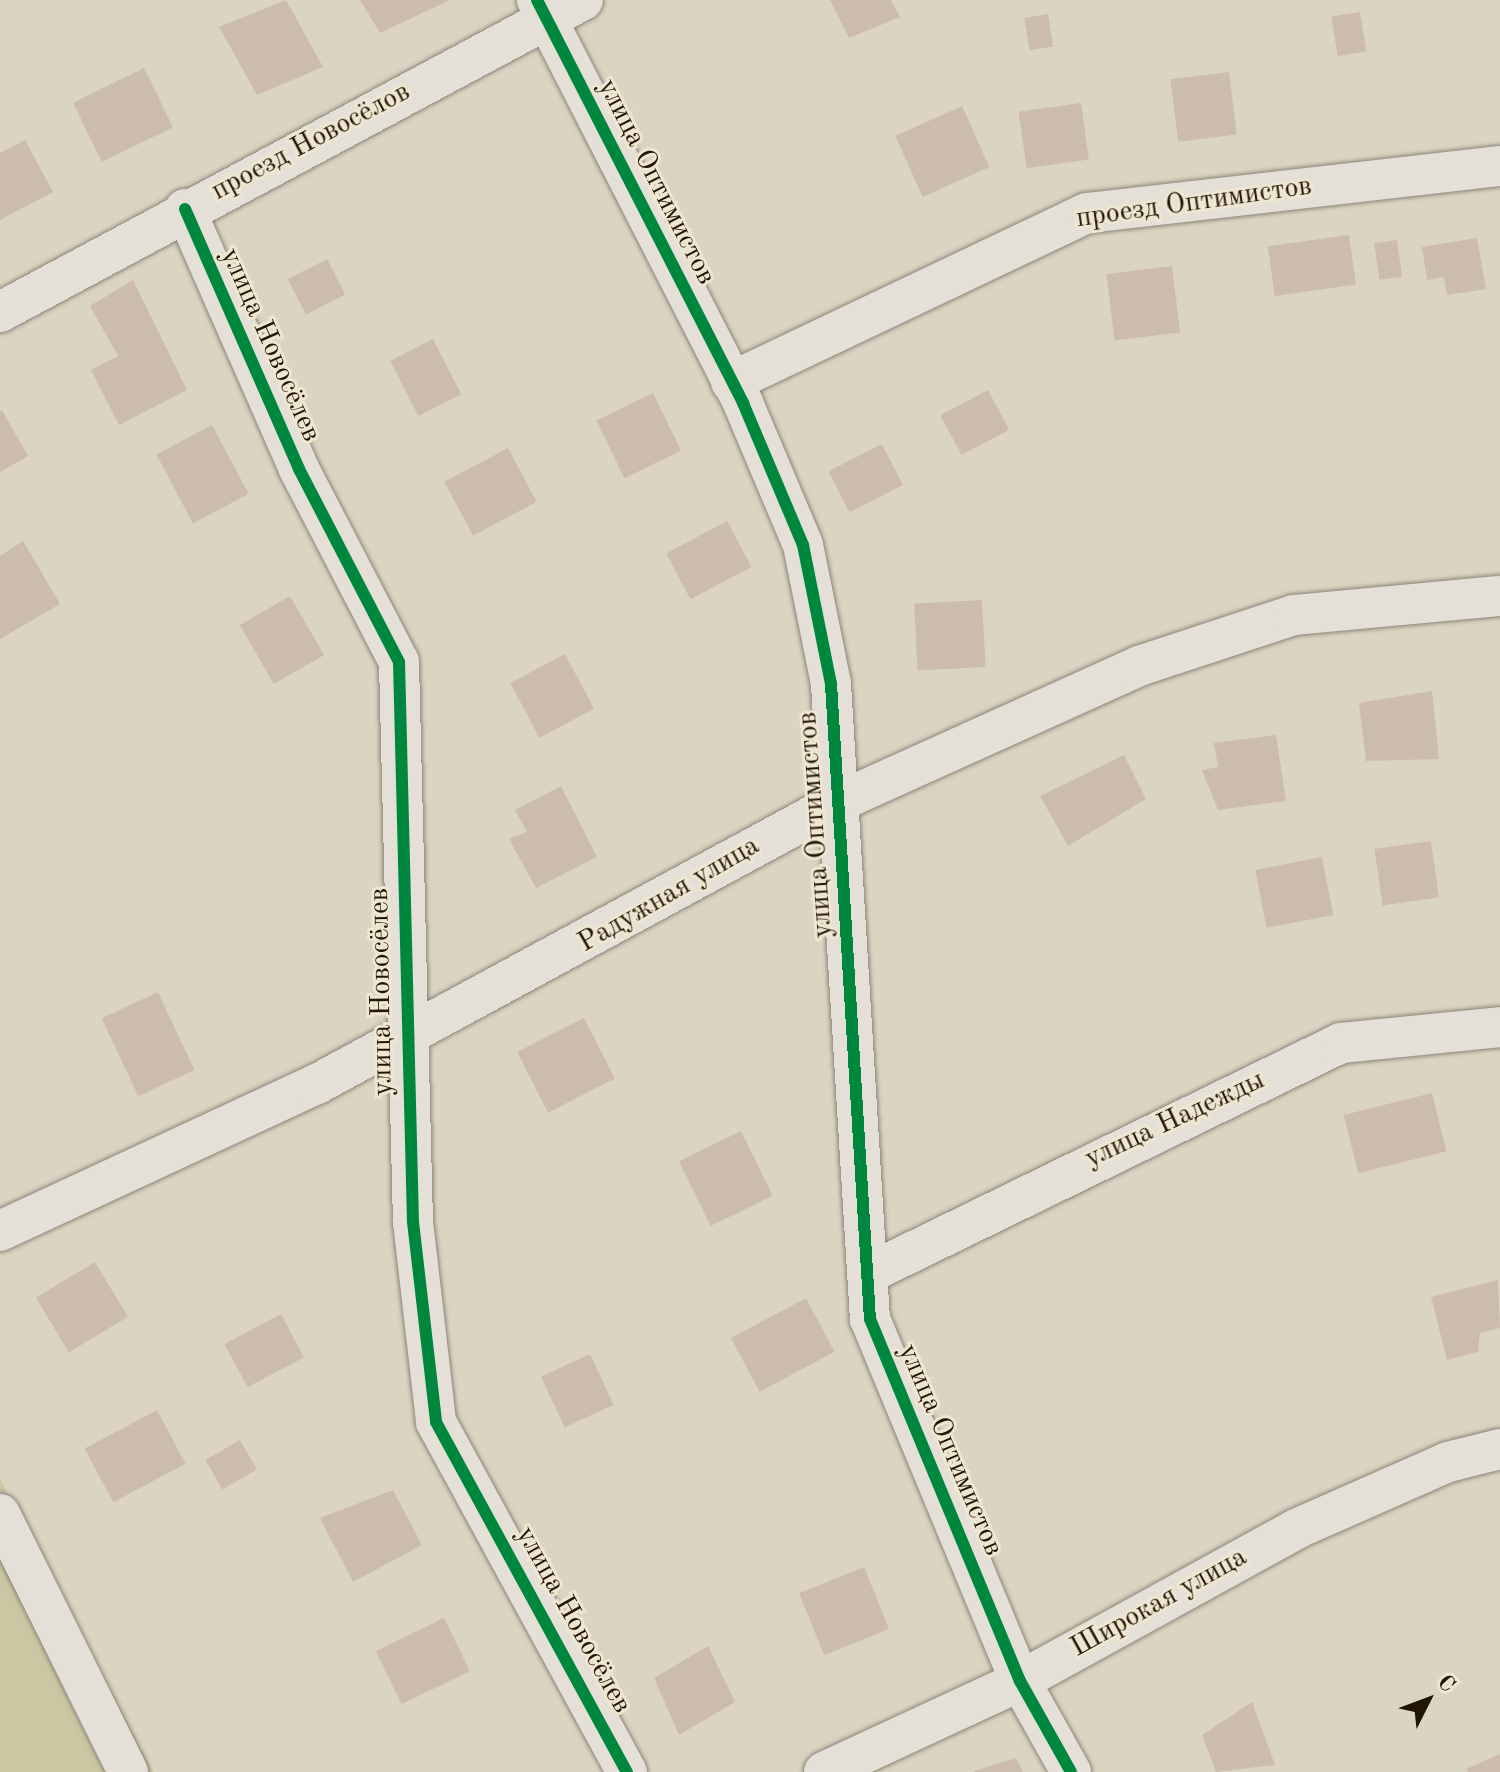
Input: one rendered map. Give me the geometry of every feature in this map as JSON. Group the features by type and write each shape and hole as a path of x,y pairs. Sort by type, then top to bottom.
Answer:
{"street":[{"name":"проезд Новосёлов","path":"0,312 542,9 583,0"},
{"name":"улица Оптимистов","path":"542,9 731,382 803,545 831,684 870,1319 1020,1681 1071,1772"},
{"name":"проезд Оптимистов","path":"731,382 1087,213 1500,166"},
{"name":"улица Новосёлев","path":"185,209 299,469 399,662 413,1222 436,1422 627,1772"},
{"name":"Радужная улица","path":"0,1231 407,1036 838,802 1139,666 1294,615 1500,596"},
{"name":"улица Надежды","path":"869,1273 1341,1043 1500,1027"},
{"name":"Широкая улица","path":"824,1772 1020,1681 1296,1529 1448,1462 1500,1449"},
{"path":"0,1514 128,1772"}],"shaded area":[{"path":"0,1479 153,1772 0,1772"}],"building":[{"path":"286,0 323,67 257,95 219,27"},
{"path":"360,0 450,0 380,33"},
{"path":"830,0 891,0 900,17 849,38"},
{"path":"1360,12 1366,52 1338,56 1331,17"},
{"path":"1048,14 1053,47 1029,50 1024,18"},
{"path":"144,68 173,127 102,162 73,103"},
{"path":"1229,72 1237,135 1178,142 1170,79"},
{"path":"1081,103 1089,159 1027,168 1019,112"},
{"path":"962,106 989,167 923,197 895,136"},
{"path":"25,140 53,192 0,220 0,153"},
{"path":"1349,235 1356,285 1275,296 1268,246"},
{"path":"1477,238 1486,289 1447,295 1444,277 1427,280 1422,247"},
{"path":"1397,240 1402,277 1379,280 1374,243"},
{"path":"327,259 345,295 306,315 288,279"},
{"path":"1172,266 1180,333 1115,341 1106,274"},
{"path":"133,280 187,390 119,425 91,370 118,356 90,306"},
{"path":"433,339 461,394 418,416 390,361"},
{"path":"988,390 1009,430 961,455 940,415"},
{"path":"653,393 681,451 624,478 596,421"},
{"path":"0,411 28,456 0,472"},
{"path":"212,425 249,494 193,523 156,455"},
{"path":"882,444 903,485 849,512 829,471"},
{"path":"508,448 537,502 473,536 444,482"},
{"path":"727,521 751,567 690,599 666,553"},
{"path":"23,541 60,604 0,639 0,556"},
{"path":"290,596 324,655 274,684 240,625"},
{"path":"982,600 986,667 918,670 914,604"},
{"path":"565,654 594,709 539,738 510,683"},
{"path":"1432,691 1439,759 1366,761 1359,703"},
{"path":"1276,735 1286,801 1218,810 1202,770 1218,767 1214,743"},
{"path":"1124,755 1146,799 1068,846 1040,796"},
{"path":"561,786 597,857 536,888 509,839 527,832 515,810"},
{"path":"1431,841 1439,897 1382,905 1375,849"},
{"path":"1322,857 1333,915 1267,928 1255,870"},
{"path":"158,992 194,1070 138,1096 102,1018"},
{"path":"584,1018 615,1079 548,1113 517,1052"},
{"path":"1432,1093 1447,1151 1358,1173 1344,1115"},
{"path":"741,1131 773,1196 711,1226 679,1161"},
{"path":"95,1262 128,1317 69,1352 36,1298"},
{"path":"1498,1280 1500,1328 1480,1333 1478,1352 1447,1360 1431,1297"},
{"path":"806,1298 835,1352 760,1392 731,1338"},
{"path":"281,1314 304,1357 247,1387 224,1344"},
{"path":"590,1354 614,1405 565,1428 541,1377"},
{"path":"157,1410 186,1464 113,1502 85,1448"},
{"path":"240,1440 257,1469 222,1489 205,1460"},
{"path":"393,1490 422,1545 353,1582 320,1518"},
{"path":"864,1567 889,1629 824,1655 799,1593"},
{"path":"444,1618 470,1671 402,1704 376,1651"},
{"path":"708,1646 735,1702 679,1735 654,1678"},
{"path":"1252,1702 1275,1765 1216,1772 1202,1735"},
{"path":"1500,1754 1500,1772 1468,1772 1466,1769"},
{"path":"1016,1758 1023,1772 974,1772 974,1771"}],"cycle path":[{"path":"537,0 743,403 803,545 831,684 870,1319 1020,1681 1071,1772"},
{"path":"185,209 299,469 399,662 413,1222 436,1422 627,1772"}]}
